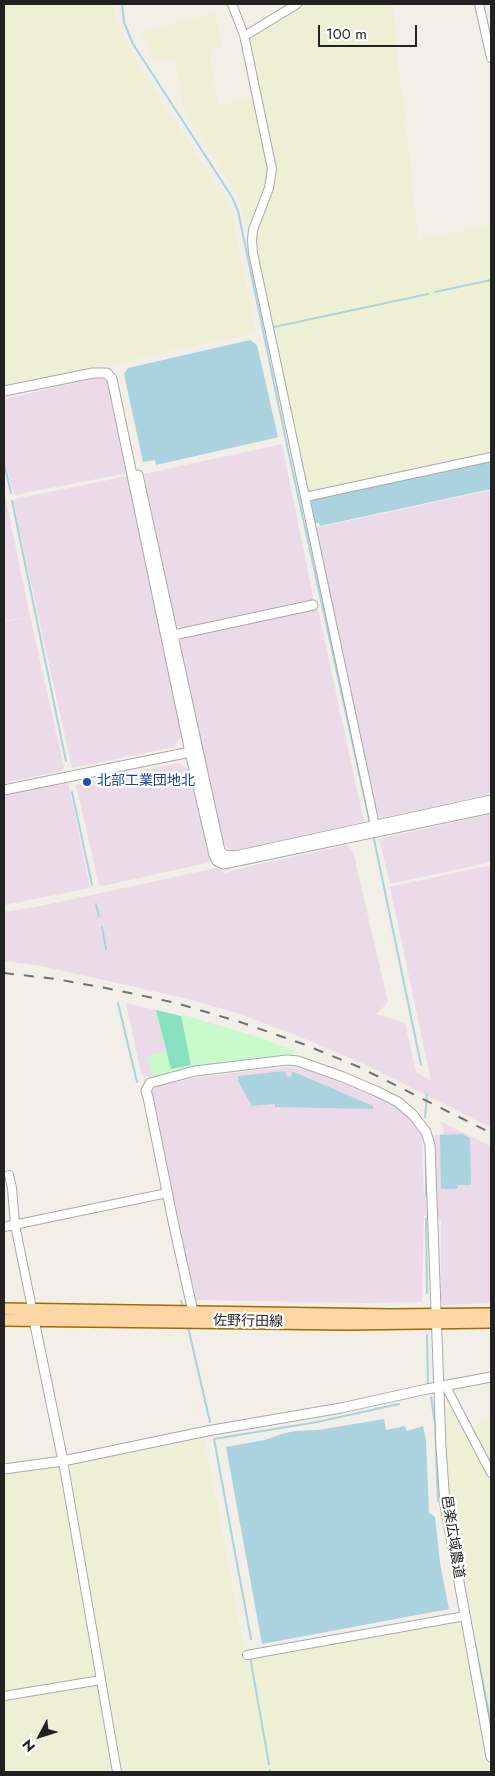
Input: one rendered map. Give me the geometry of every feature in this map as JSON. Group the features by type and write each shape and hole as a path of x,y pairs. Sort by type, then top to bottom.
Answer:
{"main road":[{"name":"佐野行田線","path":"4,1309 33,1315 348,1324 491,1314"},
{"name":"佐野行田線","path":"4,1320 33,1315 194,1312 436,1318 491,1322"}],"street":[{"path":"232,4 244,35 272,169 268,188 253,230 253,253 376,828"},
{"path":"244,35 297,4"},
{"path":"480,4 491,58"},
{"path":"4,391 93,373 107,373 112,379 170,636 214,855 217,861 223,864 491,800"},
{"path":"305,497 491,457"},
{"path":"170,636 313,605"},
{"path":"4,790 194,751"},
{"path":"376,828 491,808"},
{"name":"邑楽広域農道","path":"194,1312 146,1090 153,1081 195,1071 291,1060 307,1063 343,1076 376,1091 398,1102 419,1122 426,1132 430,1145 436,1318 442,1386 445,1505 491,1757"},
{"path":"9,1175 15,1225 63,1461 117,1772"},
{"path":"4,1227 167,1193"},
{"path":"4,1469 63,1461 207,1431 341,1408 491,1377"},
{"path":"442,1386 491,1473"},
{"path":"247,1655 465,1616"},
{"path":"4,1696 101,1680"}],"shaded area":[{"path":"100,377 108,381 128,473 14,495 4,458 4,399"},
{"path":"282,444 314,601 181,628 175,624 144,474"},
{"path":"128,476 182,736 174,747 72,768 13,501 15,499"},
{"path":"4,490 30,616 4,621"},
{"path":"491,490 491,794 383,818 377,814 315,528"},
{"path":"318,609 364,822 234,852 224,846 179,644 184,637"},
{"path":"30,616 64,768 61,771 4,783 4,622"},
{"path":"178,763 190,770 211,862 103,886 99,885 76,785"},
{"path":"68,781 90,888 4,905 4,795"},
{"path":"491,814 491,862 390,884 379,839"},
{"path":"347,845 353,851 388,1002 376,1014 405,1023 416,1072 431,1081 390,887 491,865 491,1128 366,1065 240,1014 188,999 95,978 41,966 4,961 4,912 36,907 216,868 225,873"},
{"path":"126,1003 156,1010 166,1052 148,1056 153,1076 144,1077 141,1073"},
{"path":"288,1067 307,1070 352,1087 396,1107 415,1122 421,1132 424,1195 429,1195 430,1216 424,1216 422,1302 364,1303 196,1300 151,1093 156,1086 199,1077"},
{"path":"442,1122 491,1146 491,1303 443,1305 441,1300 441,1221 436,1215 433,1135 444,1134"}],"green space":[{"path":"4,4 113,4 115,18 140,66 230,206 256,330 255,333 4,387"},
{"path":"301,4 393,4 398,67 406,121 403,125 406,128 418,233 416,237 419,240 491,224 491,453 311,491 307,489 255,246 256,231 275,179 275,174 248,44 250,36"},
{"path":"215,12 223,47 209,50 219,106 253,98 268,165 267,183 249,234 238,197 185,115 174,58 155,62 141,32"},
{"path":"156,1010 181,1016 184,1015 264,1039 295,1051 294,1054 189,1067 153,1076 148,1056 166,1052"},
{"path":"156,1010 181,1016 191,1065 171,1069"},
{"path":"448,1398 491,1482 491,1722 451,1497 448,1495 446,1439"},
{"path":"491,1418 491,1468 471,1429"},
{"path":"204,1437 246,1658 460,1621 488,1772 4,1772 4,1475 69,1465"}],"water":[{"path":"250,340 257,345 278,437 156,465 155,460 143,462 124,374 128,368"},
{"path":"491,460 491,489 320,526 319,523 315,523 311,503 314,499"},
{"path":"285,1071 287,1077 291,1076 292,1072 294,1072 373,1106 373,1109 275,1107 275,1104 252,1106 238,1081 238,1076"},
{"path":"462,1134 470,1138 471,1185 458,1185 457,1189 441,1189 440,1135"},
{"path":"384,1419 386,1430 405,1426 407,1431 423,1426 426,1440 429,1513 435,1517 440,1563 449,1609 262,1644 226,1447 265,1440 295,1431 318,1430"}],"waterway":[{"path":"122,4 124,22 133,44 232,197 238,211 288,450 370,823"},
{"path":"435,292 491,280"},
{"path":"274,327 428,294"},
{"path":"4,463 11,493"},
{"path":"12,501 66,761"},
{"path":"72,792 92,885"},
{"path":"374,839 421,1065"},
{"path":"96,904 99,916"},
{"path":"102,927 106,949"},
{"path":"118,1003 137,1082"},
{"path":"425,1117 427,1094"},
{"path":"426,1162 426,1195"},
{"path":"426,1218 427,1293"},
{"path":"181,1301 183,1308"},
{"path":"188,1327 210,1422"},
{"path":"427,1335 428,1384"},
{"path":"431,1397 435,1424 438,1501"},
{"path":"251,1639 214,1439 317,1422 399,1404"},
{"path":"450,1499 463,1579"},
{"path":"473,1633 491,1723"},
{"path":"250,1657 269,1764"}],"railway":[{"path":"4,973 56,979 116,990 176,1003 240,1022 303,1044 359,1067 491,1133"}],"place":[{"name":"北部工業団地北","path":"87,782"}]}
